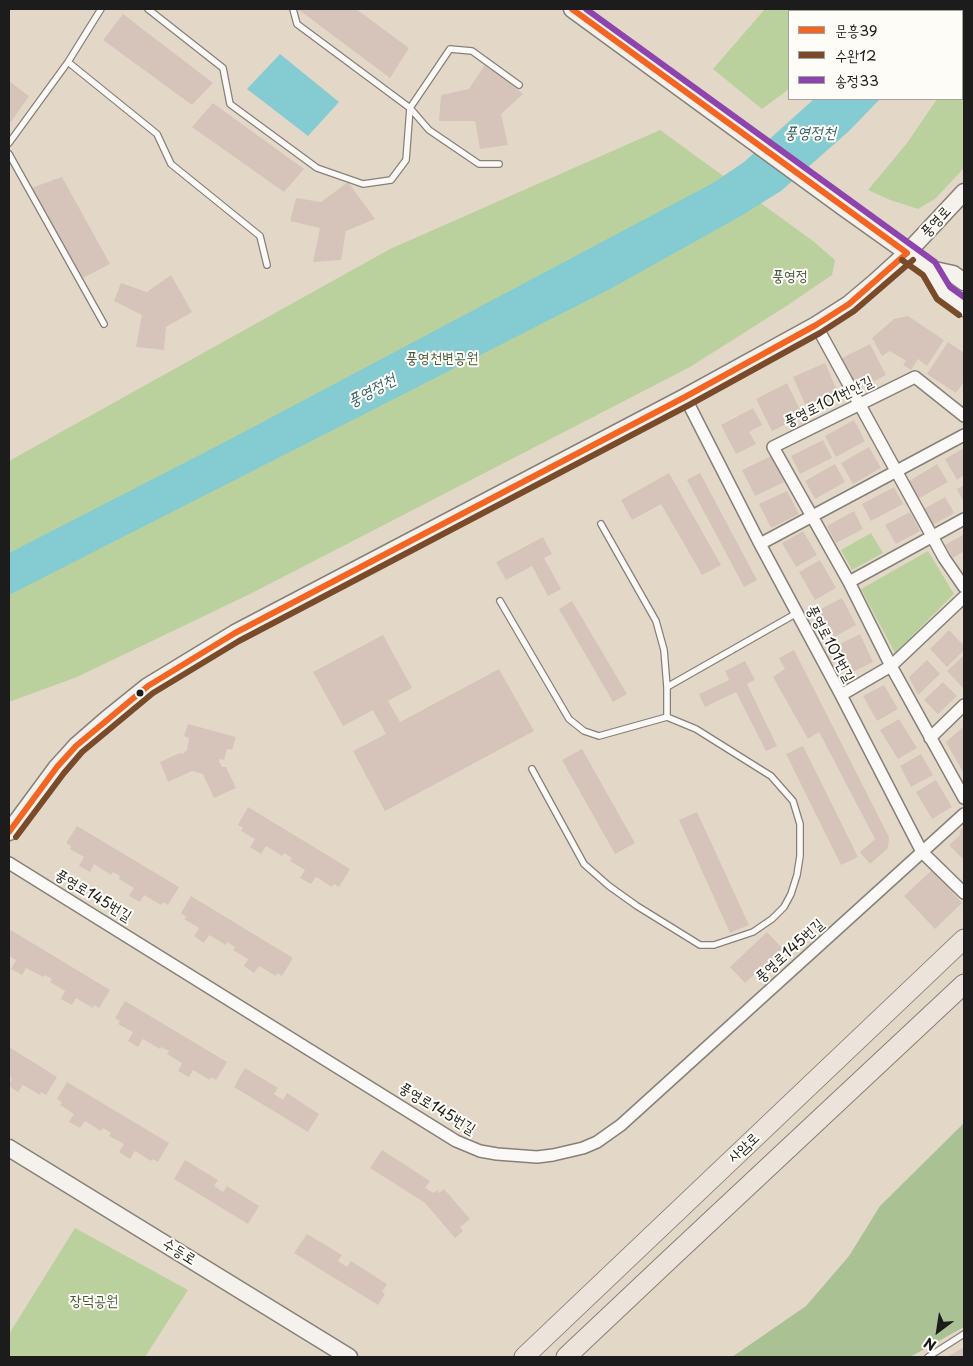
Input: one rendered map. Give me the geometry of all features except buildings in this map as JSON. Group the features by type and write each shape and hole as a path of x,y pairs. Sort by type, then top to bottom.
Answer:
{"main road":[{"path":"572,9 907,253 930,269 953,274 964,282"},
{"name":"풍영로","path":"9,832 57,767 76,746 148,686 235,633 685,397 816,325 849,304 907,253 964,192"},
{"path":"930,269 942,293 964,308"},
{"name":"사암로","path":"524,1357 964,939"},
{"name":"사암로","path":"566,1357 964,984"},
{"name":"수등로","path":"9,1148 350,1357"}],"street":[{"path":"816,325 895,472 944,558 964,587"},
{"name":"풍영로101번안길","path":"964,416 915,378 858,404 773,447 849,582 891,666 964,798"},
{"name":"풍영로101번길","path":"685,397 922,852 964,893"},
{"path":"760,544 964,435"},
{"path":"849,582 964,519"},
{"path":"841,695 891,666 964,597"},
{"path":"930,738 964,705"},
{"path":"922,852 964,814"},
{"name":"풍영로145번길","path":"9,863 456,1141 497,1154 537,1157 583,1148 597,1142 621,1125 922,852"}],"lane":[{"path":"9,143 68,62 101,9"},
{"path":"148,9 223,68 230,104 317,168 363,184 391,180 406,160 410,108 450,49 472,51 519,85"},
{"path":"294,9 297,24 410,108 429,130 480,164 500,164"},
{"path":"68,62 157,134 171,164 260,236 267,265"},
{"path":"9,154 104,324"},
{"path":"602,524 656,621 664,650 667,687 666,717"},
{"path":"500,602 569,720 584,731 599,736 666,717 696,729 771,776 793,801 800,824 800,856 797,876 791,894 784,906 772,919 753,932 714,945 700,945 637,906 609,886 584,864 532,769"},
{"path":"667,687 797,613"},
{"path":"928,1357 964,1334"}],"green space":[{"path":"765,9 856,9 788,10 788,90 762,109 713,69"},
{"path":"964,59 964,168 935,199 918,209 890,200 868,190 907,143 936,100 963,100"},
{"name":"풍영천변공원","path":"660,130 813,241 835,260 832,275 690,367 252,593 77,677 9,702 9,461 390,249"},
{"path":"871,533 883,553 852,570 841,550"},
{"path":"928,551 954,594 895,653 861,589"},
{"path":"964,1123 964,1327 910,1357 732,1357 806,1306 849,1256 880,1206"},
{"name":"장덕공원","path":"75,1228 188,1290 145,1357 9,1357 9,1334"}],"water":[{"path":"280,54 339,102 308,136 247,89"},
{"name":"풍영정천","path":"813,100 879,100 849,131 781,191 739,217 610,289 9,595 9,553 225,442 713,183 744,162"}],"transit line":[{"name":"문흥39","path":"572,9 907,253"},
{"name":"송정33","path":"586,9 935,262 950,287 964,297"},
{"name":"문흥39","path":"9,832 57,767 76,746 148,686 235,633 685,397 816,325 849,304 907,253"},
{"name":"수완12","path":"902,260 923,275 937,299 959,315"},
{"name":"수완12","path":"16,837 82,752 153,693 239,641 689,405 820,333 854,311 913,260"}],"park label":[{"name":"풍영정","path":"790,277"}]}
